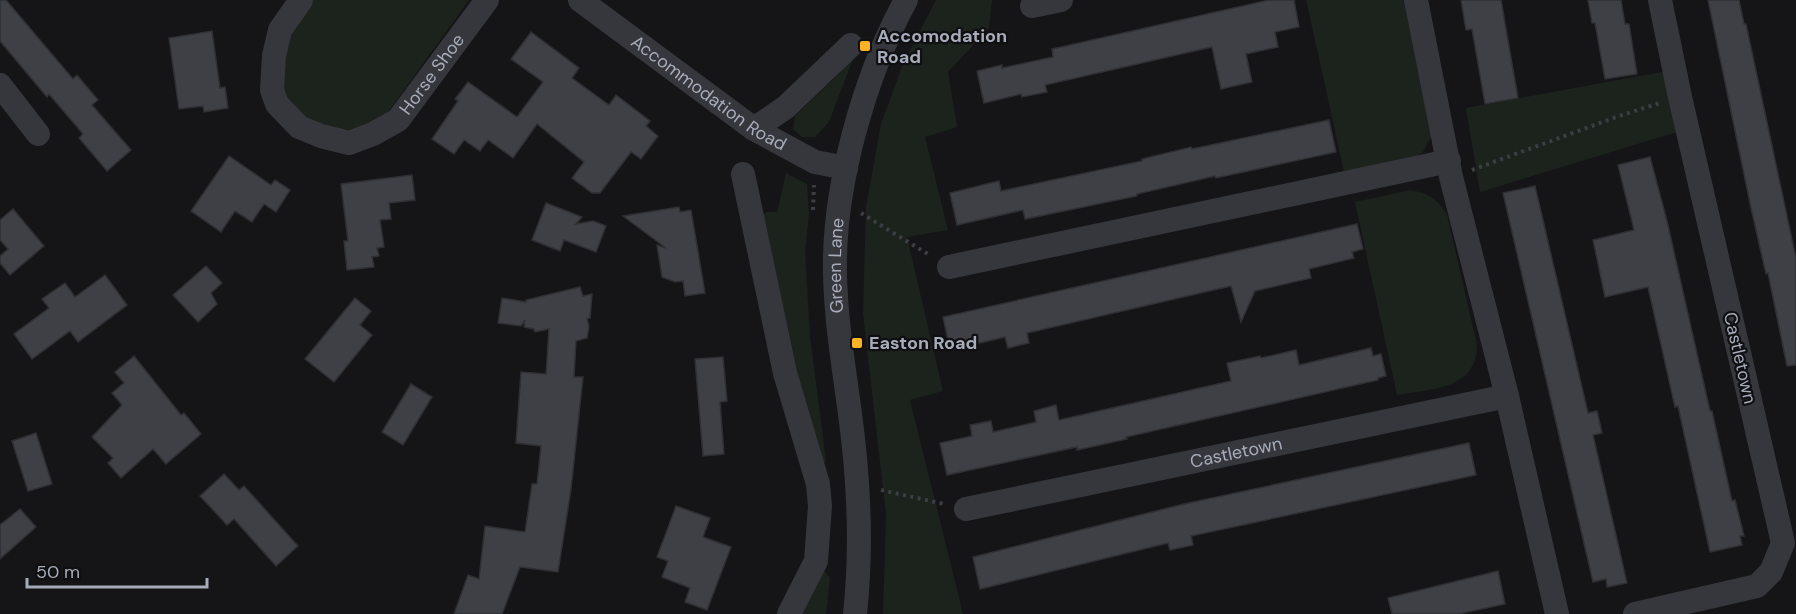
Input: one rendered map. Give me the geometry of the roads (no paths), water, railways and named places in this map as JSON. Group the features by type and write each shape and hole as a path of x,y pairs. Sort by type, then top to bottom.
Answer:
{"street":[{"name":"Horse Shoe","path":"301,0 280,30 274,56 272,90 277,104 299,127 321,136 349,143 373,134 398,120 487,0"},
{"name":"Accommodation Road","path":"580,0 754,129 815,162 846,168"},
{"name":"Green Lane","path":"855,614 858,508 850,416 841,351 835,276 836,237 846,168 868,86 906,0"},
{"path":"1032,6 1061,0"},
{"path":"1416,0 1450,169 1508,396 1557,614"},
{"name":"Castletown","path":"1635,614 1757,586 1771,572 1783,543 1680,97 1660,0"},
{"path":"754,129 786,107 851,45"},
{"path":"0,85 38,134"},
{"path":"949,267 1450,169"},
{"path":"743,174 783,363 818,484 820,506 816,561 789,614"},
{"name":"Castletown","path":"966,509 1508,396"}],"place":[{"name":"Accomodation Road","path":"865,46"},
{"name":"Easton Road","path":"857,343"}]}
